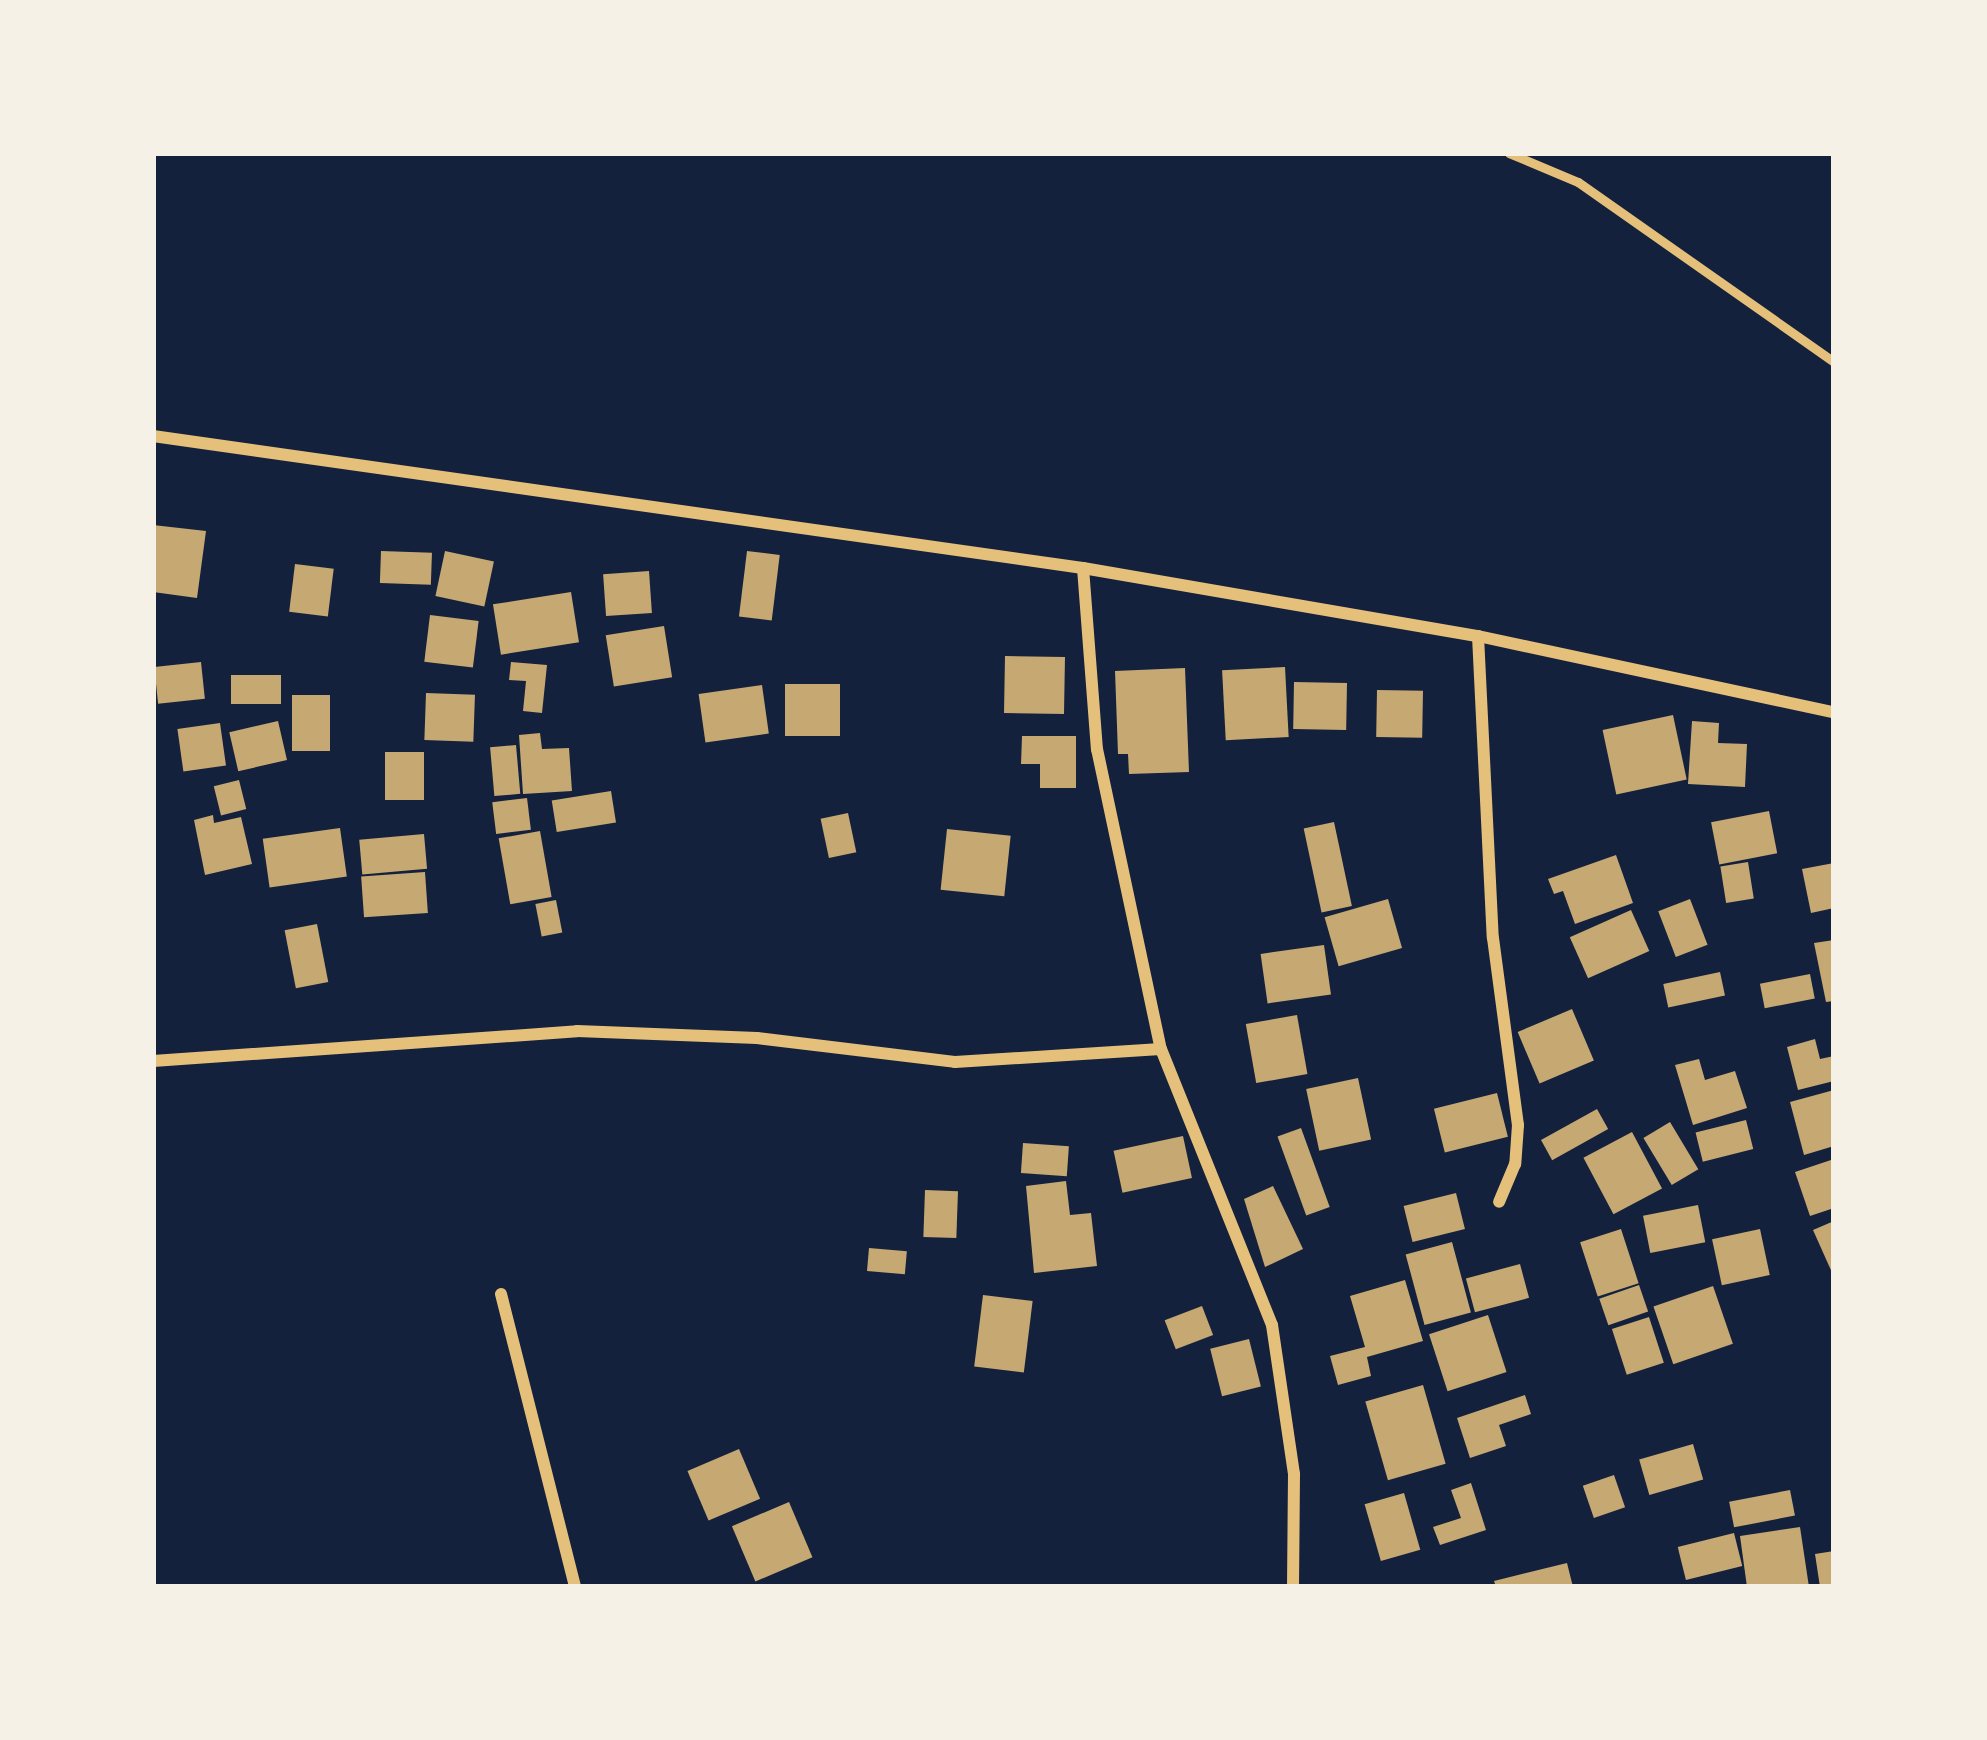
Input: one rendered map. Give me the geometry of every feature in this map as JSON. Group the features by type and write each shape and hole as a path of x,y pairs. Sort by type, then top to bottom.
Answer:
{"street":[{"path":"153,436 1083,568 1478,636 1834,712"},
{"path":"1083,568 1097,749 1161,1049 1272,1325 1294,1474 1293,1587"},
{"path":"1478,636 1492,938 1518,1125 1515,1164 1498,1202"},
{"path":"153,1061 577,1031 758,1037 956,1062 1161,1049"},
{"path":"501,1294 575,1587"}],"lane":[{"path":"1509,153 1578,182 1834,362"}],"building":[{"path":"153,525 206,531 197,598 153,592"},
{"path":"381,551 432,553 431,585 380,583"},
{"path":"445,551 494,561 484,606 435,596"},
{"path":"747,551 780,555 772,621 739,617"},
{"path":"295,564 334,569 328,616 289,612"},
{"path":"649,571 652,613 606,616 603,574"},
{"path":"571,592 579,642 501,655 493,604"},
{"path":"430,615 479,621 473,668 424,662"},
{"path":"664,626 672,677 614,687 606,635"},
{"path":"1005,656 1065,657 1064,714 1004,713"},
{"path":"201,662 205,699 158,704 154,667"},
{"path":"511,662 547,665 542,713 523,711 526,681 509,680"},
{"path":"1285,667 1289,737 1226,740 1222,670"},
{"path":"1185,668 1189,772 1129,774 1128,754 1118,754 1115,671"},
{"path":"231,675 281,675 281,704 231,704"},
{"path":"1294,682 1347,683 1346,730 1293,729"},
{"path":"785,684 840,684 840,736 785,736"},
{"path":"762,685 769,734 705,742 699,694"},
{"path":"1377,690 1423,691 1422,738 1376,737"},
{"path":"426,693 475,695 473,742 424,740"},
{"path":"292,695 330,695 330,751 292,751"},
{"path":"1673,715 1687,780 1616,795 1603,730"},
{"path":"278,721 287,760 238,771 229,732"},
{"path":"1692,721 1719,723 1718,743 1747,744 1745,787 1688,784"},
{"path":"220,723 226,766 183,772 177,729"},
{"path":"540,733 542,749 569,748 572,791 523,794 519,735"},
{"path":"1022,736 1076,736 1076,788 1040,788 1040,764 1021,764"},
{"path":"516,745 520,794 494,796 490,747"},
{"path":"385,752 424,752 424,800 385,800"},
{"path":"239,780 246,809 221,815 214,786"},
{"path":"611,791 616,823 557,832 552,800"},
{"path":"527,798 531,830 496,834 492,802"},
{"path":"1769,811 1777,853 1719,864 1711,822"},
{"path":"848,813 856,852 829,858 821,819"},
{"path":"213,815 214,823 241,817 252,864 205,875 194,820"},
{"path":"1334,822 1352,906 1322,913 1304,828"},
{"path":"340,828 347,877 270,887 263,839"},
{"path":"947,829 1011,836 1004,896 941,890"},
{"path":"540,831 552,897 510,904 499,838"},
{"path":"424,834 427,869 362,875 359,840"},
{"path":"1616,855 1633,903 1575,924 1563,891 1554,894 1548,879"},
{"path":"1748,862 1754,899 1726,903 1720,866"},
{"path":"1834,863 1834,908 1811,913 1802,869"},
{"path":"425,872 428,913 364,917 361,876"},
{"path":"1388,899 1402,948 1339,966 1325,917"},
{"path":"1690,899 1708,945 1676,957 1658,911"},
{"path":"556,900 562,932 542,936 535,904"},
{"path":"1631,910 1649,951 1588,978 1570,937"},
{"path":"317,924 328,982 296,988 285,930"},
{"path":"1834,940 1834,1001 1826,1002 1814,943"},
{"path":"1324,945 1331,995 1268,1003 1261,954"},
{"path":"1720,972 1725,995 1668,1008 1663,984"},
{"path":"1810,974 1815,999 1765,1008 1760,984"},
{"path":"1572,1009 1594,1061 1540,1084 1518,1032"},
{"path":"1297,1015 1307,1074 1256,1083 1246,1024"},
{"path":"1815,1039 1820,1059 1834,1056 1834,1081 1798,1090 1787,1047"},
{"path":"1699,1059 1705,1080 1735,1071 1747,1108 1693,1125 1675,1065"},
{"path":"1358,1078 1371,1140 1319,1151 1306,1089"},
{"path":"1834,1090 1834,1146 1804,1155 1790,1102"},
{"path":"1497,1093 1508,1137 1445,1152 1434,1109"},
{"path":"1597,1109 1608,1129 1552,1160 1541,1140"},
{"path":"1746,1120 1753,1149 1703,1162 1696,1133"},
{"path":"1670,1122 1698,1169 1672,1185 1643,1138"},
{"path":"1301,1128 1330,1207 1306,1215 1278,1137"},
{"path":"1632,1132 1662,1189 1613,1214 1583,1158"},
{"path":"1183,1136 1192,1178 1122,1193 1114,1151"},
{"path":"1023,1143 1069,1146 1067,1176 1021,1173"},
{"path":"1834,1159 1834,1208 1810,1216 1795,1172"},
{"path":"1066,1181 1070,1215 1091,1213 1097,1266 1034,1273 1026,1186"},
{"path":"1273,1186 1303,1249 1265,1267 1244,1199"},
{"path":"925,1190 958,1191 956,1238 923,1237"},
{"path":"1456,1193 1465,1229 1413,1242 1404,1206"},
{"path":"1698,1205 1705,1242 1650,1253 1643,1216"},
{"path":"1834,1221 1834,1277 1813,1230"},
{"path":"1621,1229 1639,1283 1598,1296 1580,1242"},
{"path":"1760,1229 1770,1275 1722,1285 1712,1239"},
{"path":"1452,1242 1471,1313 1425,1325 1406,1254"},
{"path":"869,1248 907,1251 905,1274 867,1271"},
{"path":"1520,1264 1529,1298 1475,1312 1466,1278"},
{"path":"1405,1280 1423,1341 1367,1357 1371,1376 1338,1385 1330,1356 1365,1347 1350,1296"},
{"path":"1639,1285 1648,1311 1608,1325 1599,1299"},
{"path":"1713,1286 1733,1344 1673,1364 1653,1307"},
{"path":"983,1295 1033,1301 1024,1373 974,1366"},
{"path":"1202,1306 1213,1335 1176,1349 1165,1320"},
{"path":"1488,1315 1507,1372 1448,1391 1429,1334"},
{"path":"1649,1317 1664,1363 1627,1375 1612,1329"},
{"path":"1249,1339 1261,1387 1222,1396 1210,1349"},
{"path":"1423,1385 1446,1464 1388,1480 1365,1402"},
{"path":"1525,1395 1531,1414 1499,1425 1506,1446 1470,1458 1457,1418"},
{"path":"1693,1444 1703,1480 1649,1495 1639,1459"},
{"path":"739,1449 760,1499 709,1521 687,1471"},
{"path":"1614,1475 1625,1507 1594,1518 1583,1486"},
{"path":"1471,1483 1486,1530 1440,1545 1433,1527 1461,1518 1451,1490"},
{"path":"1790,1490 1795,1516 1734,1527 1729,1502"},
{"path":"1404,1493 1420,1550 1381,1561 1365,1504"},
{"path":"789,1502 812,1557 755,1581 732,1526"},
{"path":"1800,1527 1809,1587 1747,1587 1740,1536"},
{"path":"1734,1533 1742,1566 1686,1580 1678,1547"},
{"path":"1834,1551 1834,1587 1820,1587 1815,1554"},
{"path":"1567,1563 1573,1587 1496,1587 1494,1581"}]}
